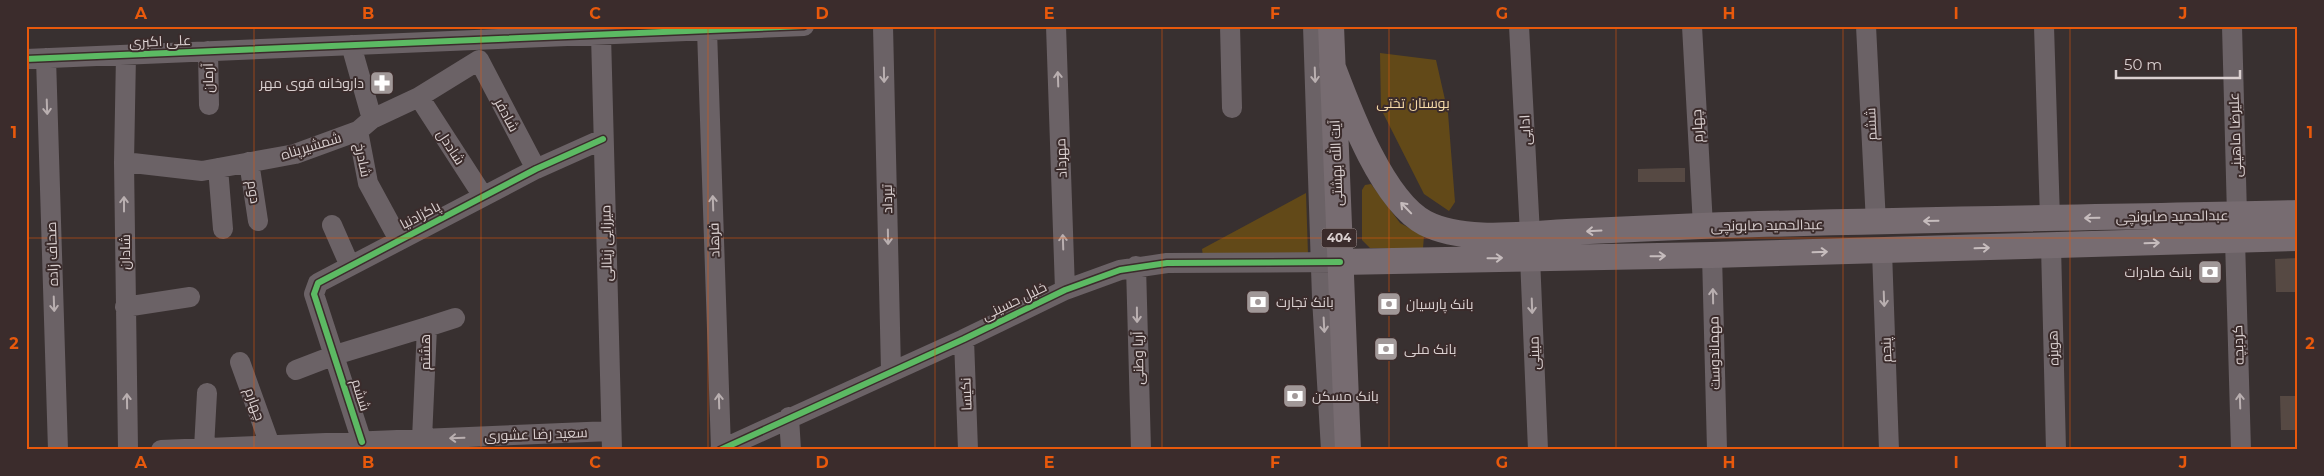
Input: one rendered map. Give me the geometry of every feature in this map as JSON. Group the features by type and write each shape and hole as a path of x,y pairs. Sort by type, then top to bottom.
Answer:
{"main road":[{"name":"آیت الله بهشتی","path":"1331,26 1331,263 1348,450"},
{"name":"عبدالحمید صابونچی","path":"1332,65 1376,165 1395,196 1410,212 1428,224 1447,232 1468,234 1530,246 1712,255 2051,246 2236,227 2298,213"},
{"name":"عبدالحمید صابونچی","path":"1331,263 1530,246 1703,226 2050,219 2236,227 2298,238"},
{"path":"2050,219 2051,246"}],"street":[{"name":"علی‌ اکبری","path":"36,58 804,26"},
{"name":"تیرداد","path":"883,26 891,371"},
{"name":"مهرداد","path":"1056,26 1065,290"},
{"path":"1230,26 1232,108"},
{"path":"1313,26 1331,263 1331,450"},
{"name":"ادایی","path":"1519,26 1530,246"},
{"name":"چهارم","path":"1692,26 1703,226"},
{"name":"ششم","path":"1866,26 1876,222"},
{"path":"2044,26 2050,219"},
{"name":"علیرضا ماهینی","path":"2232,26 2236,227"},
{"name":"فرهاد","path":"707,30 721,450"},
{"name":"میرزایی زینالی","path":"601,35 611,441"},
{"name":"شادرخ","path":"351,45 364,125 368,183 399,240"},
{"name":"آرمان","path":"208,51 209,105"},
{"name":"شادان","path":"126,54 124,162 128,450"},
{"name":"صحاف زاده","path":"36,58 58,450"},
{"name":"شمشیرپناه","path":"124,162 202,171 295,154 364,125 418,97 479,60"},
{"name":"شادفر","path":"479,60 536,169"},
{"name":"شاددل","path":"418,97 484,196"},
{"name":"پاکزادنیا","path":"335,355 314,294 318,283 536,169 604,138"},
{"name":"دوم","path":"249,162 258,221"},
{"path":"218,168 223,229"},
{"path":"332,225 350,266"},
{"name":"کردبچه","path":"2236,227 2241,450"},
{"name":"مبینی","path":"1530,246 1538,450"},
{"name":"هویزه","path":"2051,246 2056,450"},
{"name":"پنجم","path":"1882,250 1889,450"},
{"name":"مهماندوست","path":"1712,255 1717,450"},
{"name":"خلیل حسینی","path":"721,450 789,417 964,339 1065,290 1101,276 1136,266 1185,263 1331,263"},
{"name":"آریا وطنی","path":"1136,266 1140,450"},
{"path":"125,306 190,297"},
{"path":"427,327 455,318"},
{"name":"هشتم","path":"296,370 335,355 427,327 411,443"},
{"name":"نکیسا","path":"964,339 968,450"},
{"name":"ششم","path":"335,355 362,442"},
{"name":"چهارم","path":"240,362 270,445"},
{"path":"204,448 207,393"},
{"path":"789,417 791,450"},
{"name":"سعید رضا عشوری","path":"161,450 362,442 611,441"}],"green space":[{"name":"بوستان تختی","path":"1380,53 1436,60 1448,113 1455,202 1449,211 1424,194 1381,109"},
{"path":"1371,184 1400,223 1424,236 1423,248 1370,248 1362,240 1362,190 1365,185"},
{"path":"1306,193 1308,255 1203,256 1202,249"}],"building":[{"path":"1685,168 1685,182 1638,182 1638,169"},
{"path":"2298,258 2298,292 2276,292 2275,259"},
{"path":"2280,396 2298,396 2298,430 2281,430"}],"cycle path":[{"path":"26,59 804,26"},
{"path":"362,442 314,294 318,283 536,169 603,139"},
{"path":"720,450 964,339 1065,290 1120,270 1167,263 1340,262"}],"place":[{"name":"داروخانه قوی مهر","path":"382,83"},
{"name":"بانک صادرات","path":"2210,272"},
{"name":"بانک تجارت","path":"1258,302"},
{"name":"بانک پارسیان","path":"1389,304"},
{"name":"بانک ملی","path":"1386,349"},
{"name":"بانک مسکن","path":"1295,396"}]}
